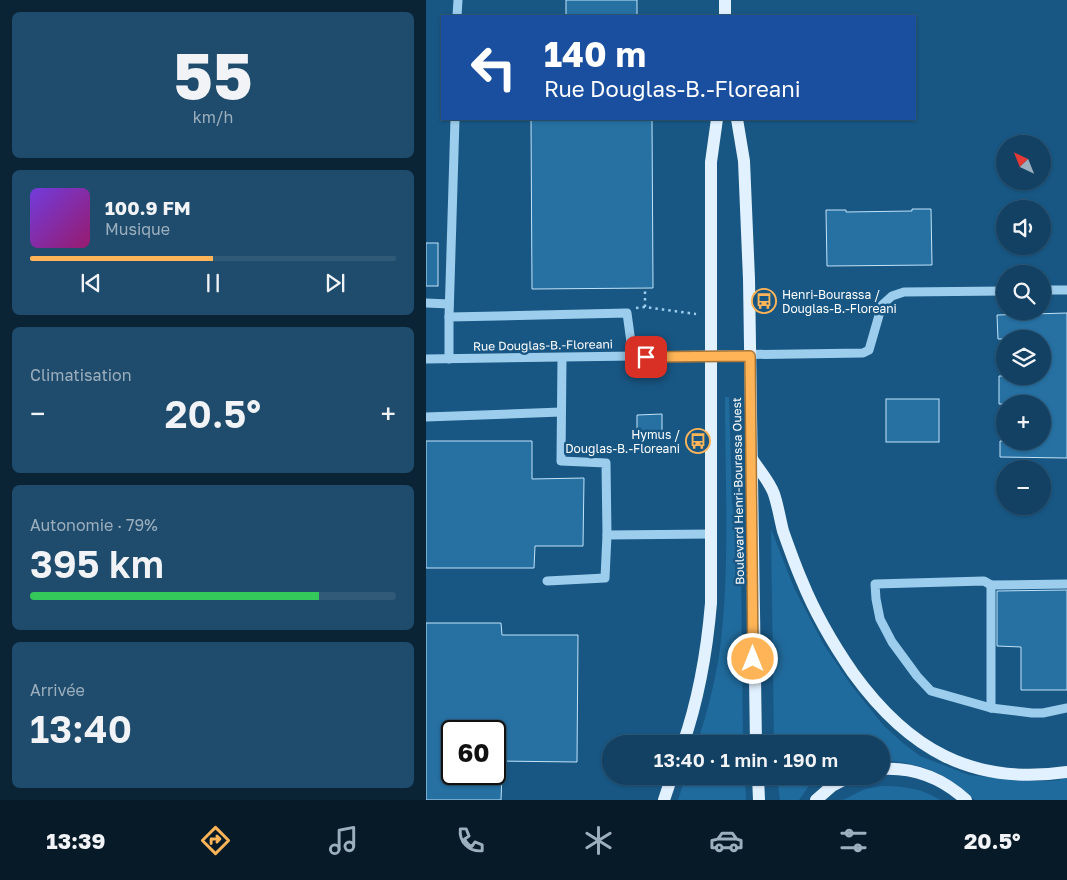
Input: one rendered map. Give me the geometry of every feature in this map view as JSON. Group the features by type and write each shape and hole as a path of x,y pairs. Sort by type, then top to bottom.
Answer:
{"main road":[{"path":"725,0 725,15"},
{"name":"Boulevard Henri-Bourassa Ouest","path":"686,735 695,706 706,653 712,603 711,162 717,120"},
{"name":"Boulevard Henri-Bourassa Ouest","path":"737,120 744,161 745,189 750,356 756,735"},
{"path":"752,459 774,493 793,559 816,613 847,664 889,716 928,748 962,764 998,773 1017,775 1067,772"},
{"path":"890,769 903,769 926,775 945,784 966,800"},
{"path":"664,800 669,785"},
{"path":"759,785 760,800"},
{"path":"816,800 834,785"}],"street":[{"path":"458,0 458,15"},
{"path":"449,359 454,120"},
{"path":"1051,290 1067,290"},
{"name":"Rue Douglas-B.-Floreani","path":"426,359 863,353 869,350 882,305 892,296 904,292 996,291"},
{"path":"426,303 449,304"},
{"path":"449,317 628,312 633,357"},
{"path":"547,581 605,578 607,535 606,463 561,461 562,358"},
{"path":"426,417 561,412"},
{"path":"607,535 712,534"},
{"path":"1067,584 992,585 984,581 875,584 877,608 886,630 903,658 931,691 991,708 1032,714 1067,708"},
{"path":"991,708 992,585"}],"path":[{"path":"645,288 645,307"},
{"path":"638,307 696,314"}],"shaded area":[{"path":"725,397 729,397 732,503 741,567 743,735 700,735 715,680 719,653 724,610 726,519"},
{"path":"771,529 794,588 824,645 851,685 884,726 920,756 969,775 1026,781 1053,781 1067,778 1067,800 975,800 953,782 932,771 890,761 890,735 774,735"},
{"path":"683,785 745,785 746,800 678,800"},
{"path":"778,785 811,785 799,800 780,800"},
{"path":"881,786 912,788 940,800 843,800 865,789"}],"building":[{"path":"566,0 637,0 637,15 566,15"},
{"path":"531,120 652,120 653,288 532,289"},
{"path":"912,209 931,209 932,265 827,266 826,210 846,210 846,212 912,211"},
{"path":"426,243 438,243 438,286 426,286"},
{"path":"1051,313 1067,313 1067,458 1000,457 1000,450 1051,450 1051,395 999,395 999,385 1051,385 1051,330 998,330 997,320 1051,320"},
{"path":"886,399 939,399 939,442 886,442"},
{"path":"662,414 662,440 637,440 637,415"},
{"path":"426,441 532,441 532,479 584,478 583,546 535,546 534,568 426,568"},
{"path":"1067,590 1067,690 1021,690 1021,647 997,646 997,591"},
{"path":"426,623 501,623 502,635 578,635 577,762 506,761 506,720 441,720 441,785 502,785 501,800 426,800"}],"place":[{"name":"Henri-Bourassa / Douglas-B.-Floreani","path":"764,301"},
{"name":"Hymus / Douglas-B.-Floreani","path":"698,441"}],"route":[{"path":"646,357 750,356 753,659"}]}
